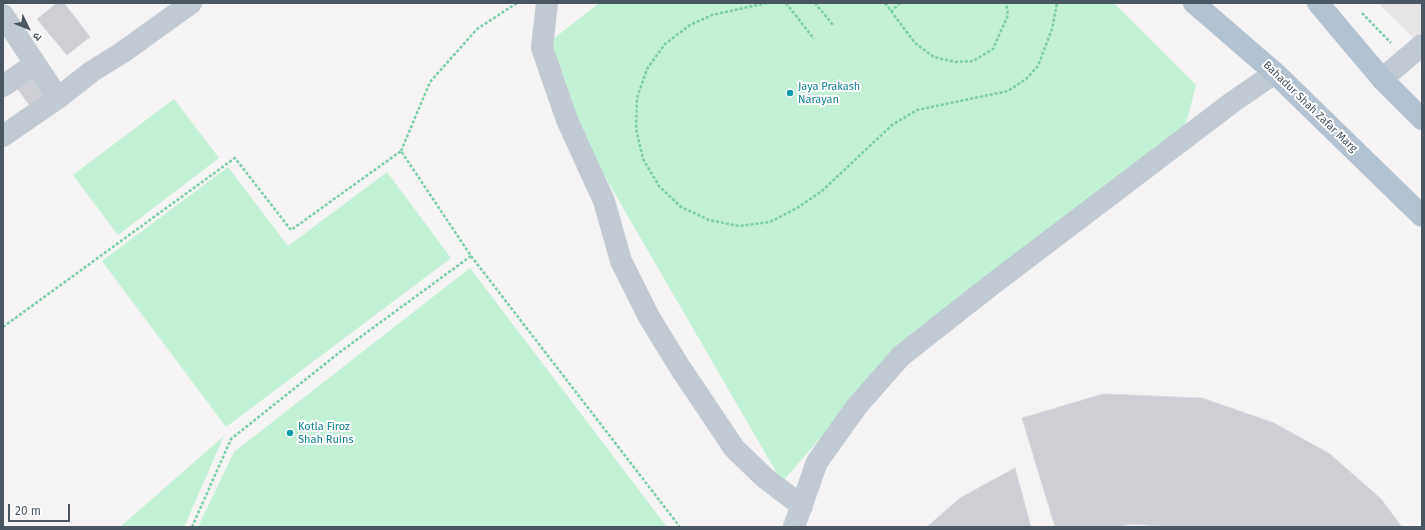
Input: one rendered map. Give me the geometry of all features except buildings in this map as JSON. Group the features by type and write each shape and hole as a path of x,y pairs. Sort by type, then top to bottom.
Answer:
{"main road":[{"name":"Bahadur Shah Zafar Marg","path":"1194,3 1275,73 1422,216"},
{"path":"1318,3 1382,79 1422,119"}],"street":[{"path":"3,136 58,98 91,72 123,52 191,3"},
{"path":"547,3 542,48 567,120 604,201 621,261 649,317 679,366 734,448 765,478 802,506"},
{"path":"6,24 58,98"},
{"path":"1382,79 1422,45"},
{"path":"3,86 35,64"},
{"path":"794,527 817,462 857,406 901,356 996,281 1234,101 1275,73"}],"path":[{"path":"3,328 235,158 292,230 401,151 430,82 477,29 517,3"},
{"path":"767,3 712,15 690,25 665,44 647,69 637,98 636,129 643,159 659,186 681,207 709,220 739,226 770,222 797,208 822,191 892,125 917,110 1008,91 1026,79 1038,66 1052,29 1057,3"},
{"path":"786,3 814,39"},
{"path":"816,3 833,25"},
{"path":"884,3 915,43 934,57 955,62 973,61 993,49 1008,15 1006,3"},
{"path":"891,12 900,3"},
{"path":"401,151 471,256 680,527"},
{"path":"192,527 231,439 340,352 471,256"}],"shaded area":[{"path":"1378,3 1422,3 1422,46"}],"green space":[{"path":"599,3 1114,3 1196,85 1186,124 911,334 782,482 553,87 552,40"},
{"path":"174,99 219,158 118,235 73,175"},
{"path":"228,167 288,246 387,172 451,258 226,427 102,261"},
{"path":"470,268 667,527 198,527 234,452"},
{"path":"224,436 184,527 120,527"}],"place":[{"name":"Jaya Prakash Narayan","path":"790,93"},
{"name":"Kotla Firoz Shah Ruins","path":"290,433"}]}
